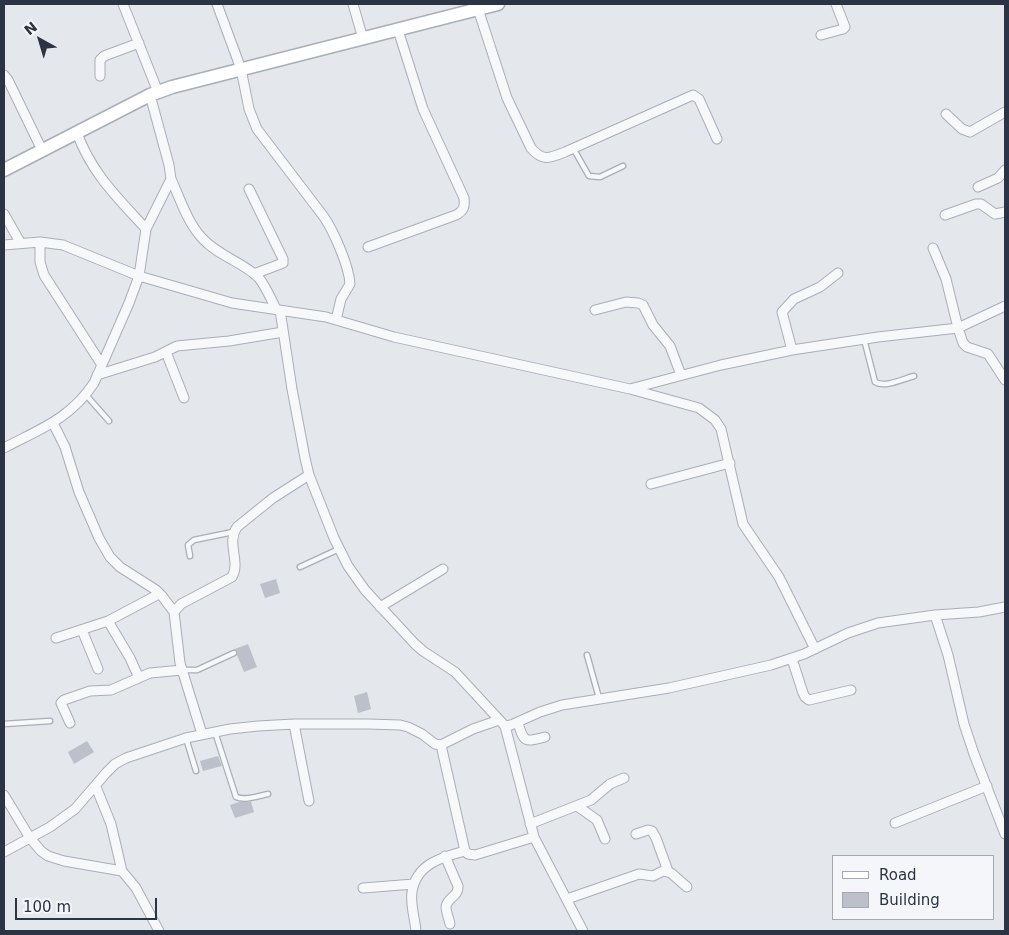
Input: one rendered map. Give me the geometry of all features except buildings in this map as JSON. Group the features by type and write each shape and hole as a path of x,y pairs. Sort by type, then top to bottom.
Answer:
{"main road":[{"path":"4,170 154,94 241,69 398,30 472,8 498,4"}],"street":[{"path":"123,4 139,42 154,94 171,179 194,228 217,252 254,274 278,309 309,475 339,549 355,577 380,607 423,651 455,672 502,723 534,837 583,931"},
{"path":"217,4 241,69 249,109 257,128 324,217 332,231 347,270 350,284 341,299 336,320"},
{"path":"353,4 363,39"},
{"path":"821,34 843,29 845,26 836,4"},
{"path":"472,8 507,98 536,155 548,158 693,95 699,99 717,139"},
{"path":"368,247 456,215 463,210 465,205 464,198 423,109 398,30"},
{"path":"100,76 100,60 104,56 139,42"},
{"path":"4,75 42,150"},
{"path":"946,114 962,129 970,132 1005,112"},
{"path":"76,133 94,169 146,229"},
{"path":"978,187 998,178 1005,170"},
{"path":"4,448 53,423 77,405 86,395 102,365 129,303 139,276 146,229 171,179"},
{"path":"249,189 283,259 282,263 278,266 254,274"},
{"path":"945,215 976,204 981,204 995,214 1005,212"},
{"path":"4,214 20,242"},
{"path":"4,245 20,242 63,245 139,276 232,303 336,320 394,337 630,389 699,408 715,420 721,429 743,524 780,577 815,649"},
{"path":"40,242 40,262 44,275 102,365"},
{"path":"933,248 946,279 958,328 964,343 988,354 1005,380"},
{"path":"792,350 782,312 794,299 820,287 838,273"},
{"path":"595,310 626,302 638,302 643,305 653,325 670,346 681,375"},
{"path":"630,389 745,359 792,350 958,328 1005,306"},
{"path":"97,375 156,357 182,345 216,343 283,332"},
{"path":"166,352 184,398"},
{"path":"53,423 65,447 79,492 104,548 120,567 160,594 174,612 182,670 202,734"},
{"path":"651,484 730,463"},
{"path":"174,612 181,604 232,578 235,568 233,532 243,521 273,498 309,475"},
{"path":"380,607 443,569"},
{"path":"56,638 108,621 160,594"},
{"path":"4,852 50,827 75,809 111,768 126,758 202,734 230,729 294,724 400,725 415,730 435,744 441,745 473,730 502,723 518,723 557,706 669,688 771,665 792,659 862,628 878,623 935,615 979,612 1005,607"},
{"path":"935,615 948,655 964,724 1005,834"},
{"path":"108,621 130,658 139,678"},
{"path":"82,630 98,669"},
{"path":"792,659 803,693 810,700 851,690"},
{"path":"70,723 61,706 64,700 90,691 111,690 154,672 182,670"},
{"path":"518,723 525,740 529,741 545,737"},
{"path":"294,724 309,801"},
{"path":"441,745 465,851 468,854 475,855 534,837"},
{"path":"530,824 592,800 610,784 624,778"},
{"path":"895,823 987,786"},
{"path":"96,787 111,824 122,871 136,888 159,931"},
{"path":"4,795 40,851 56,859 122,871"},
{"path":"577,806 597,820 605,839"},
{"path":"636,834 648,830 652,831 668,871 687,887"},
{"path":"416,931 412,900 414,884 426,866 433,861 465,851"},
{"path":"445,856 456,881 458,891 446,905 450,924"},
{"path":"567,900 639,874 653,876 668,871"},
{"path":"363,888 414,884"}],"lane":[{"path":"573,148 589,176 600,176 623,166"},
{"path":"864,339 876,382 885,384 914,376"},
{"path":"86,395 109,422"},
{"path":"190,556 188,545 194,540 233,532"},
{"path":"300,567 339,549"},
{"path":"182,670 197,670 234,653"},
{"path":"587,655 599,698"},
{"path":"4,724 50,722"},
{"path":"215,732 236,797 244,799 268,794"},
{"path":"186,738 196,771"}]}
